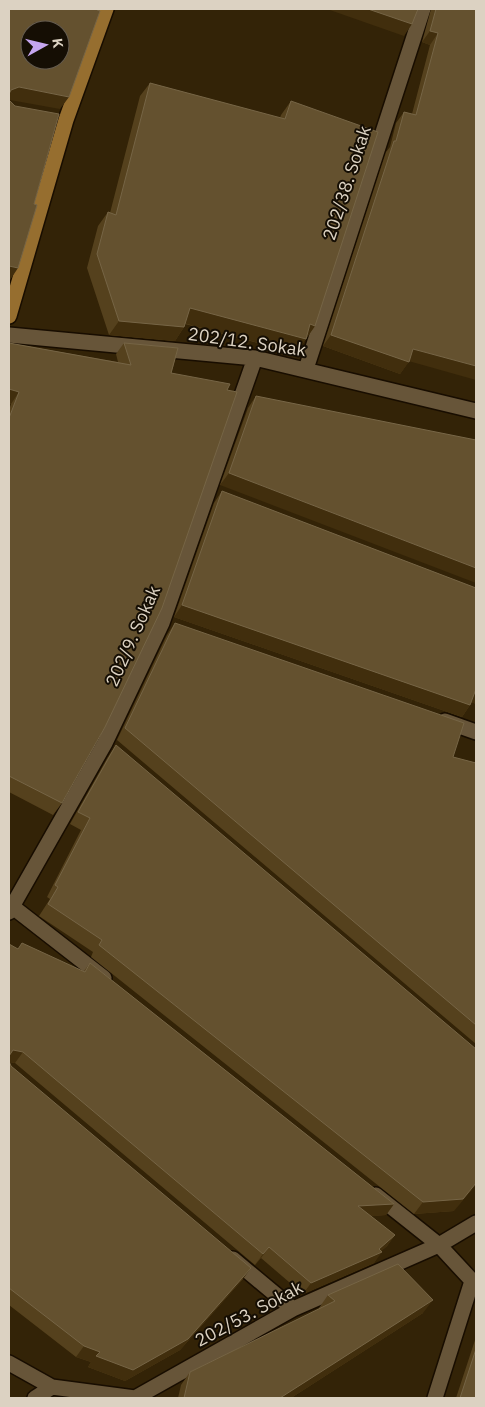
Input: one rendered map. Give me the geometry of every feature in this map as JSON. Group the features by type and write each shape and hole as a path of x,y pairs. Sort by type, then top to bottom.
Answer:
{"main road":[{"path":"9,316 66,120 106,9"}],"street":[{"name":"202/38. Sokak","path":"306,369 424,9"},
{"path":"47,116 66,120"},
{"name":"202/12. Sokak","path":"9,335 255,358 476,411"},
{"name":"202/9. Sokak","path":"10,907 104,743 162,623 214,493 255,358"},
{"path":"162,623 181,629"},
{"path":"430,716 476,732"},
{"path":"104,743 120,756"},
{"path":"10,907 113,985"},
{"path":"361,1183 439,1245 474,1283 435,1398"},
{"name":"202/53. Sokak","path":"52,1388 135,1398 293,1309 439,1245 476,1223"},
{"path":"218,1246 293,1309"},
{"path":"9,1363 52,1388"},
{"path":"34,1398 52,1388"}],"building":[{"path":"9,9 98,9 100,11 69,97 19,87 11,90 9,94"},
{"path":"368,9 418,9 412,24"},
{"path":"436,9 476,9 476,366 413,349 409,362 331,335 404,112 416,115 438,33 430,31"},
{"path":"150,83 285,119 291,101 378,132 315,326 310,324 306,339 190,308 184,327 119,321 97,254 108,212 116,215"},
{"path":"9,100 15,106 59,114 34,204 37,205 18,268 9,266"},
{"path":"9,343 131,365 124,343 178,348 171,373 230,384 227,390 237,392 162,608 105,727 62,803 9,776 9,418 19,392 9,389"},
{"path":"256,396 476,440 476,568 229,473"},
{"path":"222,491 476,588 476,689 470,705 182,605"},
{"path":"175,623 464,723 453,757 476,763 476,1025 125,728"},
{"path":"116,745 476,1049 476,1183 463,1199 423,1202 99,945 102,940 48,904 58,887 55,885 90,818 78,812"},
{"path":"22,943 85,972 90,963 394,1204 358,1206 395,1235 379,1249 382,1252 311,1283 269,1247 263,1254 23,1052 13,1050 9,1056 9,944 18,949"},
{"path":"9,1061 11,1066 251,1268 188,1339 133,1370 96,1356 100,1352 84,1346 9,1288"},
{"path":"398,1264 433,1300 280,1398 184,1398 190,1372 335,1301 328,1295"},
{"path":"476,1349 476,1398 460,1398"}]}
